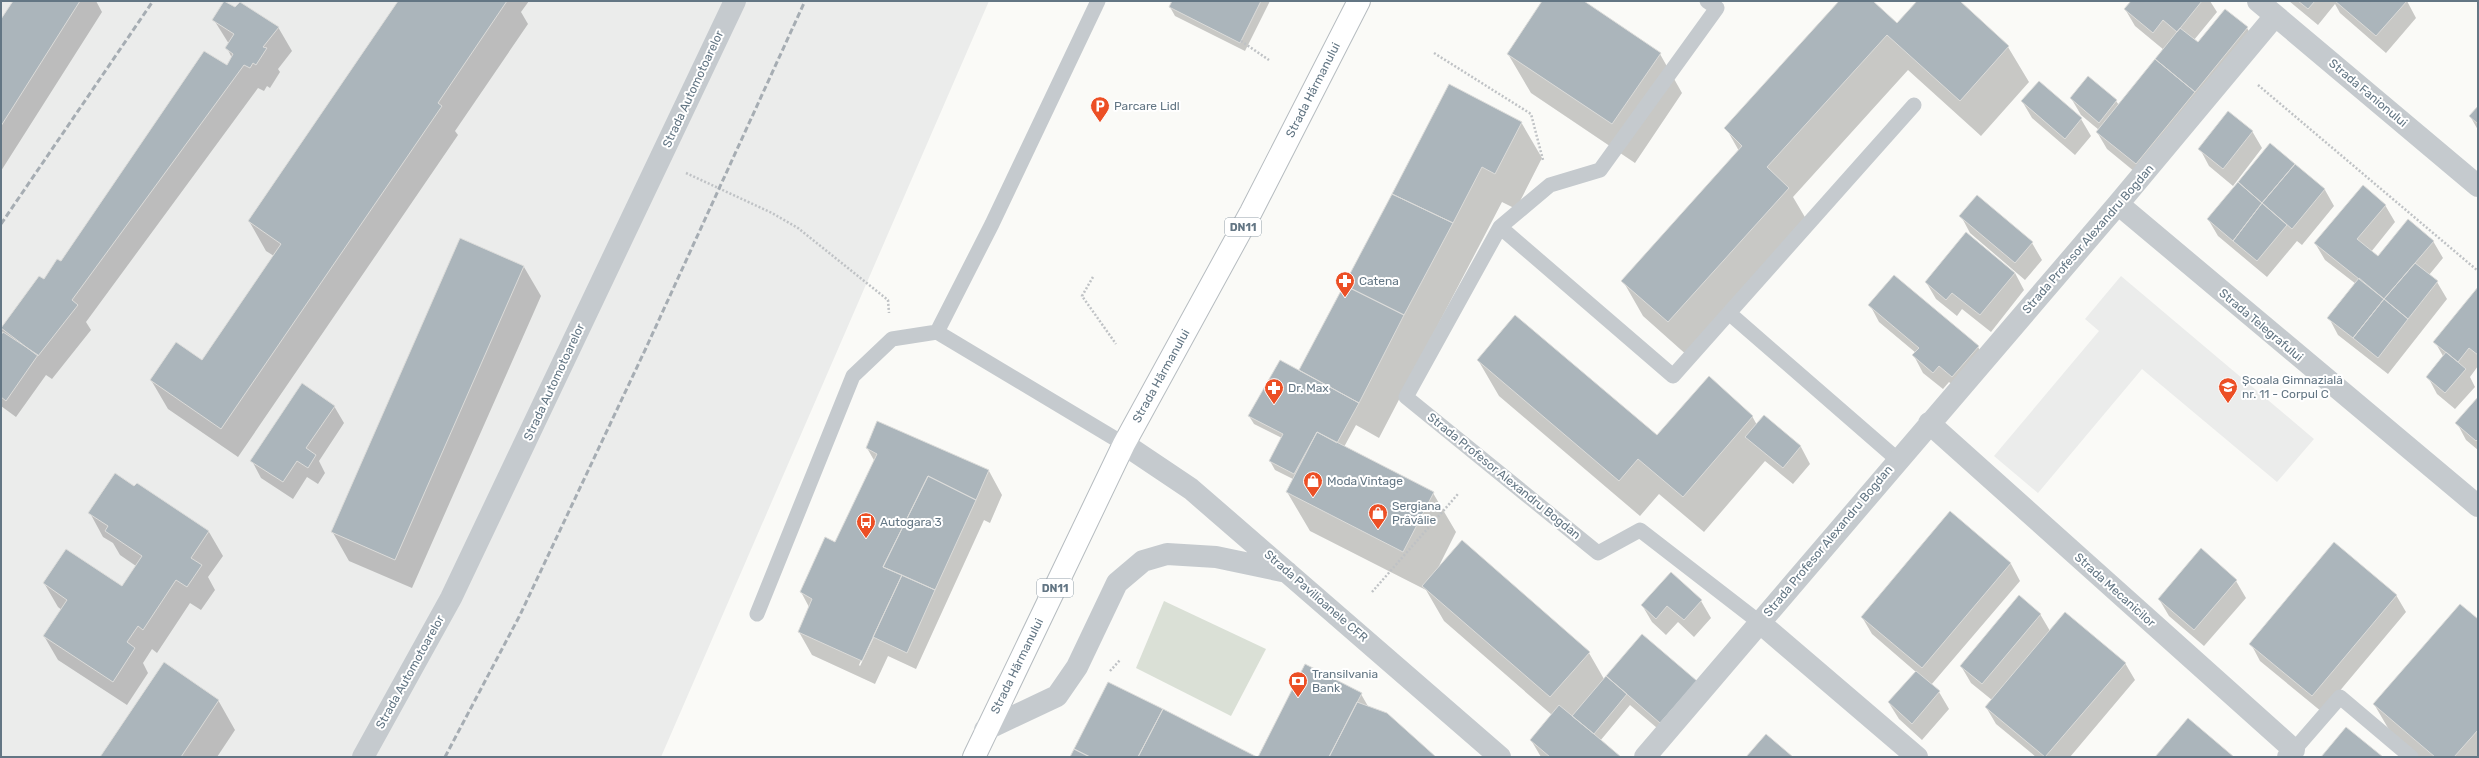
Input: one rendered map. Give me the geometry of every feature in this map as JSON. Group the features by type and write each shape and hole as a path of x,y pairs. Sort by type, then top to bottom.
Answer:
{"main road":[{"name":"Strada Hărmanului","path":"974,757 985,730 1124,444 1251,212 1359,1"}],"street":[{"name":"Strada Automotoarelor","path":"363,757 451,598 735,1"},
{"name":"Strada Fanionului","path":"2258,1 2478,186"},
{"name":"Strada Profesor Alexandru Bogdan","path":"1645,757 1929,423 2118,204 2275,16"},
{"name":"Strada Telegrafului","path":"2118,204 2478,506"},
{"name":"Strada Mecanicilor","path":"1929,423 2291,753"},
{"name":"Strada Pavilioanele CFR","path":"1124,444 1191,489 1500,757"},
{"path":"985,730 1057,696 1078,667 1117,583 1143,561 1167,554 1216,557 1288,572"},
{"path":"1759,622 1917,757"}],"lane":[{"path":"937,332 992,224 1098,1"},
{"name":"Strada Profesor Alexandru Bogdan","path":"1707,1 1717,8 1600,170 1550,185 1500,227 1406,396 1598,553 1640,530 1759,622"},
{"path":"1500,227 1673,376 1914,105"},
{"name":"Strada Profesor Alexandru Bogdan","path":"1729,313 1898,460"},
{"path":"757,614 853,376 892,339 937,332 1124,444"},
{"path":"2291,753 2340,697 2411,757"}],"path":[{"path":"1241,41 1269,60"},
{"path":"1434,53 1531,114 1550,185"},
{"path":"2254,82 2478,270"},
{"path":"659,162 772,213 804,233 888,300 892,339"},
{"path":"1093,277 1082,296 1116,344"},
{"path":"1372,592 1458,494"}],"shaded area":[{"path":"1,1 989,1 661,757 1,757"},
{"name":"Școala Gimnazială nr. 11 - Corpul C","path":"2121,276 2314,439 2277,482 2142,369 2038,493 1994,456 2099,331 2085,319"},
{"path":"1164,601 1266,649 1231,716 1136,668"}],"building":[{"path":"13,1 80,1 1,126 1,19"},
{"path":"224,1 235,7 240,2 279,27 263,47 267,48 256,65 253,63 250,68 244,65 72,300 78,305 38,356 1,328 39,276 44,279 57,259 61,261 204,51 227,65 233,54 225,48 234,34 212,20"},
{"path":"398,1 507,1 438,103 442,106 221,429 150,380 176,342 202,360 281,244 248,221"},
{"path":"1172,1 1261,1 1240,43 1169,7"},
{"path":"1542,1 1584,1 1661,53 1612,124 1507,54"},
{"path":"1839,1 1873,1 1897,23 1917,1 1960,1 2009,46 1960,101 1887,35 1767,167 1789,188 1668,322 1621,281 1742,146 1724,128"},
{"path":"2131,1 2202,1 2177,32 2163,20 2153,33 2124,9"},
{"path":"2298,1 2315,1 2308,9"},
{"path":"2335,1 2407,1 2376,36"},
{"path":"2225,9 2248,27 2195,92 2155,59 2180,28 2198,42"},
{"path":"2155,59 2195,92 2136,164 2096,132"},
{"path":"2088,76 2117,100 2099,123 2070,98"},
{"path":"2039,81 2082,118 2065,139 2021,101"},
{"path":"1449,84 1522,122 1495,174 1482,167 1453,223 1392,194"},
{"path":"2478,106 2478,124 2469,116"},
{"path":"2228,111 2253,131 2223,169 2198,149"},
{"path":"2270,143 2295,164 2262,203 2238,182"},
{"path":"2295,164 2325,189 2292,229 2262,203"},
{"path":"2238,182 2262,203 2233,241 2207,219"},
{"path":"2363,185 2386,205 2357,239 2378,256 2408,219 2434,241 2384,299 2314,243"},
{"path":"1392,194 1453,223 1404,315 1344,285"},
{"path":"1977,195 2033,242 2015,263 1959,216"},
{"path":"2262,203 2287,225 2257,261 2233,241"},
{"path":"1966,232 2015,273 1980,315 1952,293 1946,300 1925,282"},
{"path":"460,238 524,266 395,560 331,532"},
{"path":"2415,263 2438,281 2408,319 2384,299"},
{"path":"1894,275 1979,346 1952,377 1939,366 1933,373 1912,355 1919,348 1868,305"},
{"path":"2359,278 2384,299 2353,338 2327,318"},
{"path":"1344,285 1404,315 1359,403 1299,370"},
{"path":"2478,287 2478,355 2469,348 2458,362 2433,342"},
{"path":"2384,299 2408,319 2378,358 2353,338"},
{"path":"1515,315 1657,435 1709,376 1753,416 1683,497 1638,459 1619,481 1477,360"},
{"path":"3,332 38,355 6,401 1,397 1,335"},
{"path":"2446,352 2466,369 2445,393 2426,377"},
{"path":"1280,360 1359,403 1337,443 1317,432 1294,474 1269,461 1283,434 1248,416"},
{"path":"302,383 335,406 306,448 316,455 308,468 297,461 283,482 250,461"},
{"path":"2478,397 2478,439 2476,441 2455,423"},
{"path":"1764,415 1801,446 1783,468 1745,437"},
{"name":"Autogara 3","path":"877,421 989,470 976,500 928,476 883,567 902,575 862,661 798,632 812,599 800,592 825,537 835,542 877,454 866,448"},
{"path":"1317,432 1434,492 1403,552 1286,492"},
{"path":"115,473 134,486 137,483 209,531 191,558 202,565 187,587 176,580 143,630 138,626 127,642 135,648 113,682 43,636 67,600 43,583 66,549 122,586 142,556 105,531 108,526 88,513"},
{"path":"928,476 976,500 935,590 883,567"},
{"path":"1950,511 2011,563 1922,668 1861,617"},
{"path":"1462,540 1590,652 1550,697 1422,586"},
{"path":"2334,542 2397,595 2312,696 2249,644"},
{"path":"2201,548 2237,580 2194,630 2158,599"},
{"path":"1671,572 1702,600 1684,620 1667,606 1656,619 1641,605"},
{"path":"902,575 935,590 907,653 873,637"},
{"path":"2019,595 2041,614 1982,684 1960,666"},
{"path":"2460,604 2478,619 2478,730 2454,757 2435,757 2373,704"},
{"path":"2065,612 2126,663 2045,757 1985,707"},
{"path":"1642,634 1697,681 1660,723 1606,676"},
{"path":"164,662 219,700 181,757 100,757"},
{"path":"1305,664 1362,693 1329,757 1258,757"},
{"path":"1916,671 1940,691 1912,724 1888,702"},
{"path":"1606,676 1627,694 1594,734 1572,716"},
{"path":"1108,682 1163,709 1138,757 1090,757 1074,749"},
{"path":"1357,702 1387,713 1436,757 1329,757"},
{"path":"1559,705 1621,757 1550,757 1530,740"},
{"path":"1163,709 1257,757 1138,757"},
{"path":"2188,718 2234,757 2155,757"},
{"path":"2346,727 2383,757 2321,757"},
{"path":"1766,734 1793,757 1746,757"},
{"path":"1074,749 1090,757 1070,757"}],"railway":[{"path":"1,224 153,1"},
{"path":"445,757 520,615 646,348 805,1"}],"place":[{"name":"Parcare Lidl","path":"1100,123"},
{"name":"Catena","path":"1345,298"},
{"name":"Școala Gimnazială nr. 11 - Corpul C","path":"2228,404"},
{"name":"Dr. Max","path":"1274,405"},
{"name":"Moda Vintage","path":"1313,498"},
{"name":"Sergiana Prăvălie","path":"1378,530"},
{"name":"Autogara 3","path":"866,539"},
{"name":"Transilvania Bank","path":"1298,698"}]}
